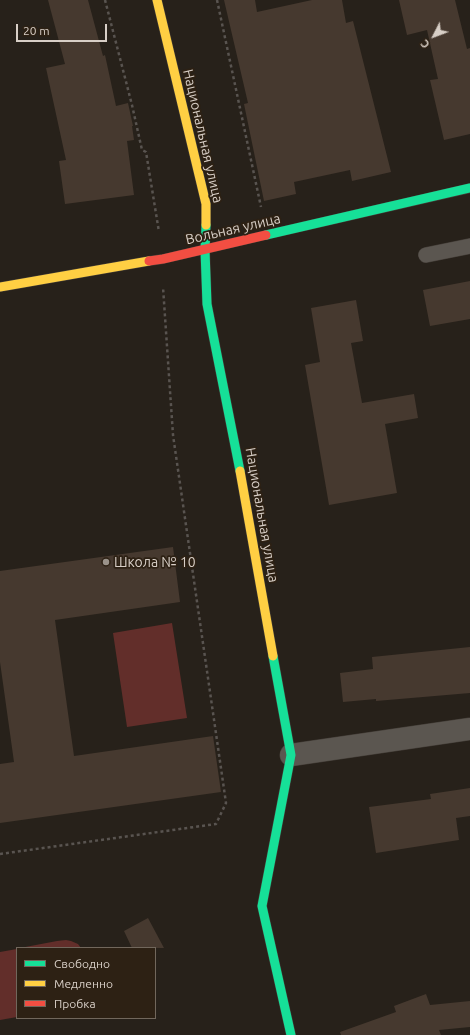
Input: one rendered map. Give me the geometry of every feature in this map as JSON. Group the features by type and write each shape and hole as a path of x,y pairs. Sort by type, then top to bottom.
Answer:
{"street":[{"name":"Национальная улица","path":"157,0 206,204 205,250 208,304 238,459 291,755 262,906 291,1035"},
{"name":"Вольная улица","path":"0,287 163,260 470,188"},
{"path":"291,755 470,729"}],"lane":[{"path":"426,255 470,246"}],"path":[{"path":"105,0 142,150 146,152 157,214 163,260"},
{"path":"217,0 261,207"},
{"path":"0,854 216,824 226,803 173,435 163,287"}],"shaded area":[{"path":"172,623 187,718 127,727 113,633"},
{"path":"57,941 71,941 78,944 80,947 25,947"},
{"path":"16,949 16,1017 0,1020 0,952"}],"building":[{"path":"48,0 88,0 103,56 105,55 116,106 128,103 133,126 134,140 127,141 134,195 65,204 59,161 66,160 46,68 65,64"},
{"path":"224,0 255,0 257,12 312,0 342,0 346,23 353,21 391,172 352,181 350,170 294,182 296,194 264,201 244,104 248,103"},
{"path":"399,0 455,0 467,49 470,48 470,134 444,140 430,80 438,79 427,30 407,35"},
{"path":"470,281 470,319 430,326 423,290"},
{"path":"356,300 363,341 351,343 362,403 414,394 418,418 385,424 397,493 329,505 305,365 320,362 311,308"},
{"path":"173,547 180,602 55,620 74,756 213,736 221,792 0,823 0,764 14,762 0,662 0,571"},
{"path":"470,647 470,693 376,701 376,699 343,702 340,673 373,669 372,657"},
{"path":"470,788 470,816 456,818 459,840 376,853 369,807 431,799 430,794"},
{"path":"148,918 164,948 132,947 124,931"},
{"path":"426,994 430,1005 470,1001 470,1027 439,1030 441,1035 341,1035 340,1032 396,1012 394,1006"}],"traffic: fast":[{"path":"266,235 470,188"},
{"path":"206,225 205,250 207,304 240,471"},
{"path":"273,656 291,755 262,906 291,1035"}],"traffic: slow":[{"path":"157,0 206,204 206,225"},
{"path":"0,287 149,261"},
{"path":"240,471 273,656"}],"traffic: jam":[{"path":"149,261 266,235"}],"place":[{"name":"Школа № 10","path":"106,562"}]}
